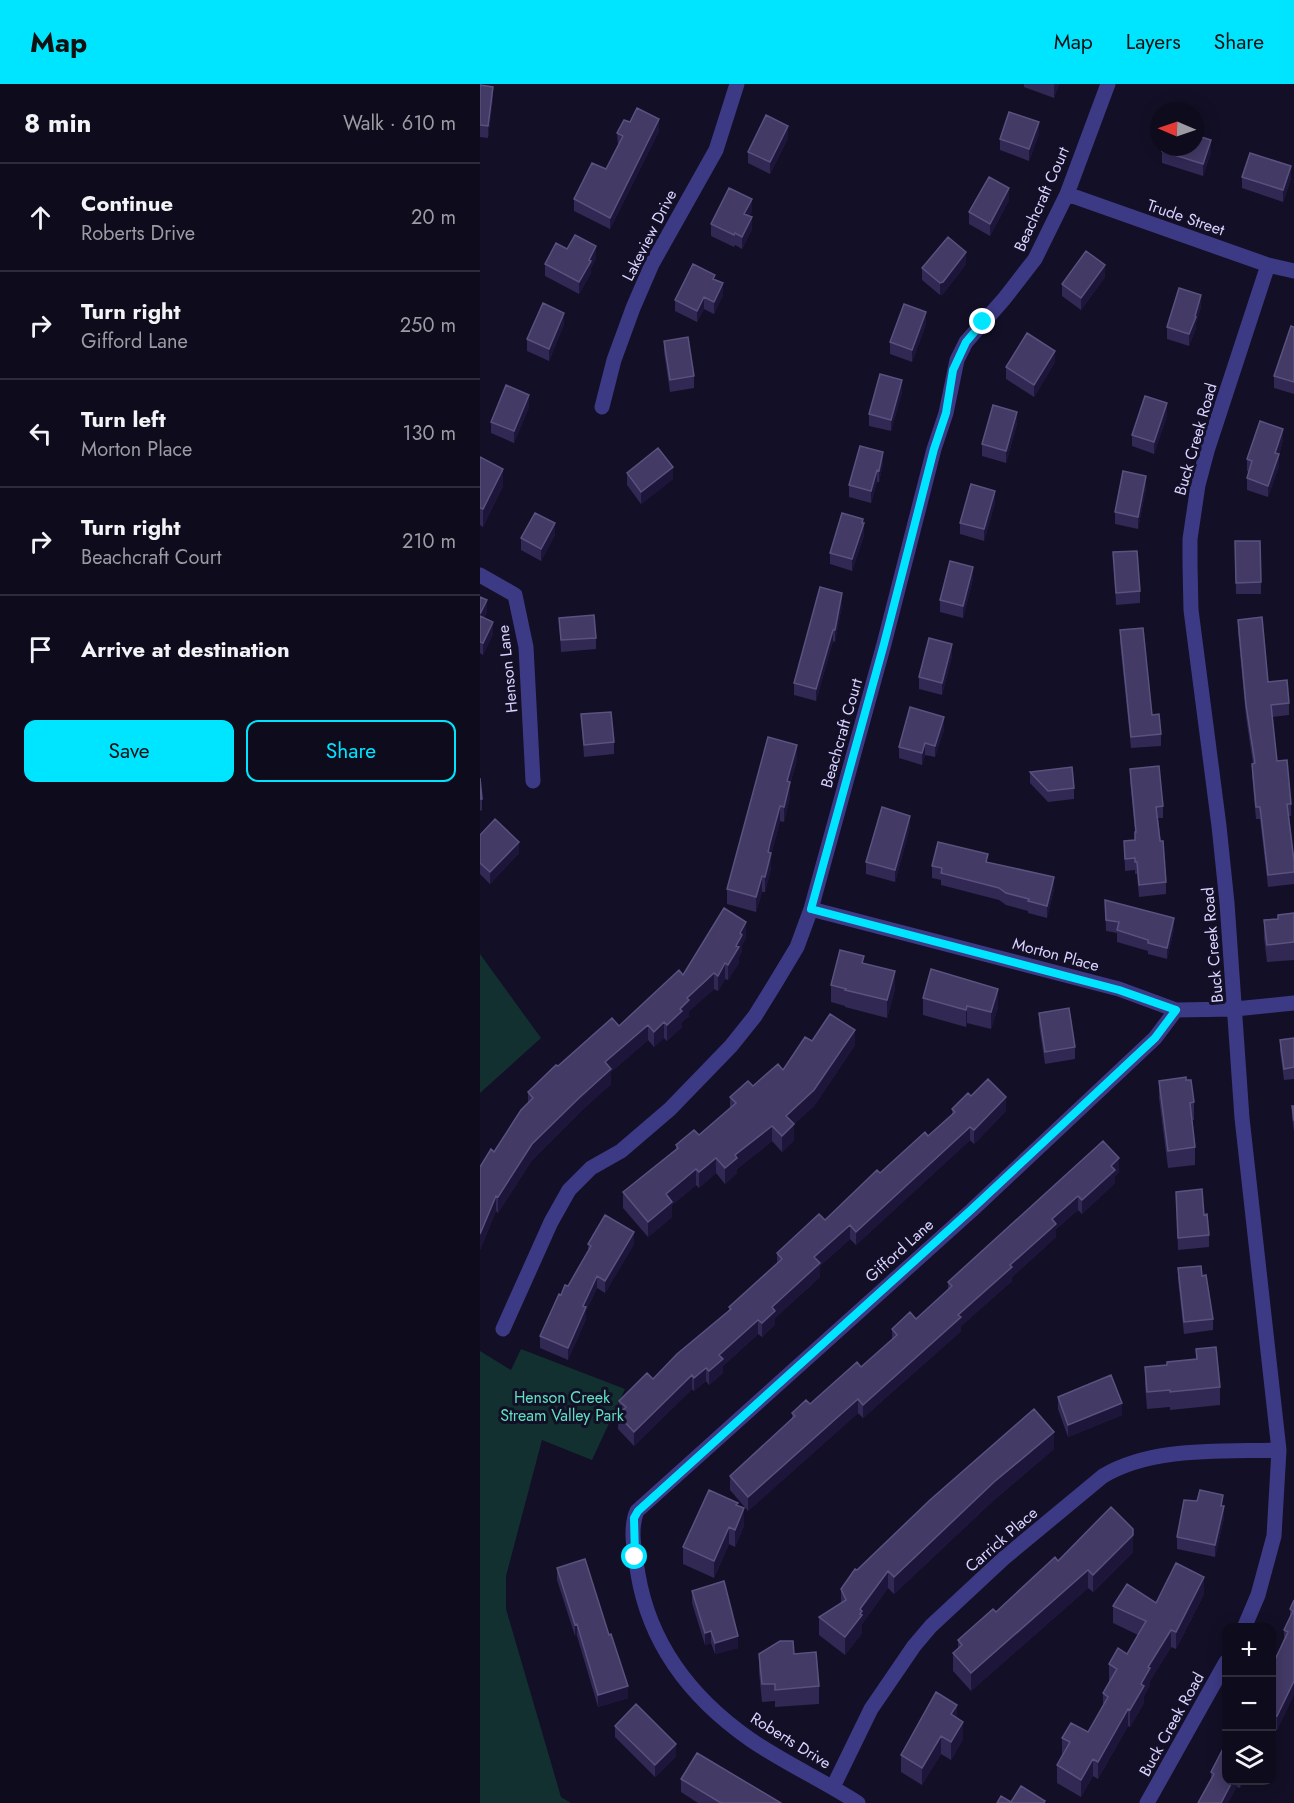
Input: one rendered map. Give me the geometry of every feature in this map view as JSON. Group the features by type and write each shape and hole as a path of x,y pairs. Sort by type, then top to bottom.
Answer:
{"street":[{"name":"Lakeview Drive","path":"602,407 610,371 633,308 652,264 716,150 736,84"},
{"name":"Beachcraft Court","path":"503,1329 551,1222 569,1190 591,1168 621,1150 670,1109 731,1046 755,1016 796,947 811,909 884,644 934,449 946,413 957,360 966,342 1027,272 1052,227 1067,194 1108,84"},
{"name":"Trude Street","path":"1067,194 1268,265 1294,271"},
{"name":"Buck Creek Road","path":"1246,1623 1258,1595 1274,1536 1279,1450 1242,1118 1232,950 1219,826 1191,610 1190,538 1193,510 1207,451 1268,265"},
{"name":"Henson Lane","path":"480,574 515,595 526,647 534,781"},
{"name":"Morton Place","path":"811,909 1119,990 1176,1010 1235,1009 1294,1003"},
{"name":"Gifford Lane","path":"638,1511 972,1209 1155,1038 1176,1010"},
{"name":"Carrick Place","path":"833,1787 871,1709 926,1633 1004,1558 1103,1476 1118,1468 1156,1456 1279,1450"},
{"name":"Roberts Drive","path":"638,1511 634,1518 634,1541 639,1582 650,1622 668,1656 694,1691 752,1740 858,1803"},
{"name":"Buck Creek Road","path":"1147,1803 1222,1671"}],"green space":[{"path":"480,954 541,1038 480,1093"},
{"name":"Henson Creek Stream Valley Park","path":"521,1349 625,1389 592,1460 542,1440 506,1576 506,1609 561,1797 571,1803 480,1803 480,1351 511,1370"}],"building":[{"path":"480,85 493,87 488,126 480,125"},
{"path":"637,108 659,119 610,218 574,199 592,163 606,169 623,136 617,133 624,120 630,122"},
{"path":"1009,112 1039,122 1029,149 1000,139"},
{"path":"766,115 788,126 770,162 748,152"},
{"path":"1204,138 1211,140 1203,164 1178,156 1204,156"},
{"path":"1250,153 1291,166 1283,190 1242,177"},
{"path":"989,177 1009,188 990,224 969,212"},
{"path":"729,188 752,199 744,214 752,217 742,237 711,224"},
{"path":"575,235 596,246 589,260 591,261 579,282 545,264 556,243 567,249"},
{"path":"948,237 966,252 940,283 922,268"},
{"path":"1086,251 1105,265 1081,298 1062,284"},
{"path":"693,264 715,275 713,279 723,283 714,302 704,297 697,311 675,300"},
{"path":"1179,288 1201,295 1189,334 1167,327"},
{"path":"543,303 564,313 549,349 527,339"},
{"path":"904,304 926,312 912,350 890,342"},
{"path":"1291,326 1294,327 1294,382 1274,376"},
{"path":"1027,333 1055,351 1034,385 1006,367"},
{"path":"688,337 694,376 670,380 664,341"},
{"path":"880,374 902,380 891,420 869,414"},
{"path":"506,385 529,395 514,431 491,422"},
{"path":"1145,396 1167,403 1154,442 1132,435"},
{"path":"993,405 1017,412 1006,451 982,444"},
{"path":"1260,421 1283,429 1275,453 1279,454 1268,486 1247,478 1252,461 1247,459"},
{"path":"860,446 883,452 871,491 849,485"},
{"path":"658,448 673,467 641,492 627,473"},
{"path":"480,457 503,469 483,509 480,508"},
{"path":"1123,471 1146,476 1138,517 1115,512"},
{"path":"971,484 995,491 984,529 960,523"},
{"path":"535,513 555,523 541,549 521,538"},
{"path":"842,513 863,519 862,523 864,523 852,559 830,553"},
{"path":"1235,541 1260,541 1261,582 1236,583"},
{"path":"1137,551 1140,591 1116,593 1113,552"},
{"path":"950,561 973,567 963,606 940,600"},
{"path":"820,587 842,593 835,630 833,630 816,689 794,683"},
{"path":"480,597 487,600 480,614"},
{"path":"594,615 596,638 561,640 559,618"},
{"path":"480,616 493,622 483,643 480,642"},
{"path":"1262,617 1268,682 1287,680 1289,703 1271,705 1277,761 1287,760 1291,804 1287,804 1294,861 1294,872 1268,875 1260,807 1256,807 1252,764 1255,763 1246,705 1238,620"},
{"path":"1143,628 1152,715 1159,714 1161,734 1131,737 1120,630"},
{"path":"929,638 952,644 942,683 919,677"},
{"path":"910,707 944,717 935,746 925,743 922,753 899,747"},
{"path":"611,712 614,742 584,745 581,714"},
{"path":"768,737 797,745 787,781 790,782 784,807 780,806 768,852 771,853 765,877 762,876 756,897 727,889"},
{"path":"1159,766 1163,806 1156,807 1160,841 1163,841 1166,882 1139,885 1135,858 1125,859 1124,841 1135,840 1136,832 1130,769"},
{"path":"1072,767 1074,788 1048,791 1030,772"},
{"path":"882,807 910,816 895,870 866,862"},
{"path":"495,819 519,842 490,872 480,863 480,835"},
{"path":"938,842 988,854 986,862 1054,877 1047,906 1006,893 999,888 941,873 942,868 932,866"},
{"path":"1105,900 1174,918 1167,948 1117,930 1119,922 1106,920"},
{"path":"724,908 746,922 736,946 739,947 728,965 725,963 718,976 714,973 687,998 689,1000 680,1009 682,1011 667,1025 664,1022 654,1032 648,1025 605,1062 611,1069 532,1144 498,1197 496,1196 480,1234 480,1167 491,1149 494,1152 521,1110 533,1098 528,1092 612,1018 619,1026 679,970 683,975"},
{"path":"1294,913 1294,942 1267,945 1264,920 1278,919 1278,915"},
{"path":"840,950 864,956 862,963 895,971 887,1000 831,985"},
{"path":"931,969 998,989 991,1012 967,1006 966,1010 923,998"},
{"path":"1069,1008 1075,1047 1045,1052 1039,1013"},
{"path":"830,1014 855,1030 814,1090 786,1116 794,1124 782,1136 772,1126 735,1155 737,1158 725,1168 716,1158 699,1172 696,1169 666,1194 672,1202 648,1222 623,1192 678,1148 676,1145 694,1130 699,1135 736,1103 730,1097 748,1081 753,1086 778,1064 783,1070 805,1037 812,1041"},
{"path":"1294,1038 1294,1067 1284,1069 1280,1040"},
{"path":"1186,1077 1186,1080 1191,1080 1194,1102 1190,1103 1195,1147 1168,1151 1159,1081"},
{"path":"988,1079 1006,1097 974,1130 970,1127 856,1232 850,1225 814,1257 820,1263 772,1307 775,1311 762,1323 758,1320 719,1355 723,1359 709,1371 706,1368 694,1378 692,1375 634,1432 618,1415 626,1407 619,1401 647,1373 653,1379 677,1354 731,1309 729,1307 782,1259 777,1253 819,1214 825,1220 877,1170 880,1173 925,1132 928,1136 955,1112 952,1109 968,1093 971,1096"},
{"path":"1103,1141 1119,1158 1111,1166 1115,1170 1082,1200 1078,1196 1052,1219 1056,1224 958,1315 961,1317 863,1405 858,1399 748,1497 730,1476 795,1416 792,1413 806,1400 810,1404 857,1362 861,1367 897,1335 892,1329 910,1312 916,1319 952,1286 948,1282"},
{"path":"1202,1189 1204,1215 1207,1214 1209,1235 1178,1238 1176,1192"},
{"path":"605,1215 634,1232 605,1281 597,1276 568,1348 540,1336 559,1294 561,1295 565,1285 568,1286 591,1246 588,1244"},
{"path":"1201,1266 1202,1276 1206,1275 1213,1319 1184,1322 1178,1268"},
{"path":"1216,1347 1220,1387 1147,1392 1145,1367 1197,1359 1196,1349"},
{"path":"1111,1375 1122,1403 1068,1425 1058,1397"},
{"path":"1034,1409 1054,1432 994,1482 894,1577 888,1571 860,1609 862,1615 845,1637 819,1617 846,1600 841,1589 855,1569 857,1570 930,1500"},
{"path":"709,1490 744,1508 735,1530 729,1527 714,1561 683,1547"},
{"path":"1200,1490 1223,1495 1221,1506 1224,1506 1215,1545 1177,1537 1184,1500 1197,1501"},
{"path":"1111,1507 1133,1529 1133,1535 1093,1575 1088,1570 971,1673 953,1653 962,1645 958,1640 993,1609 996,1612 1055,1557 1058,1561"},
{"path":"585,1559 628,1686 598,1695 577,1624 575,1625 557,1568"},
{"path":"1176,1563 1204,1577 1176,1632 1171,1630 1148,1667 1150,1668 1141,1684 1144,1686 1130,1710 1128,1709 1098,1762 1093,1759 1081,1780 1057,1765 1070,1742 1062,1738 1071,1723 1088,1732 1108,1697 1103,1693 1117,1669 1109,1664 1118,1648 1127,1654 1146,1621 1113,1606 1127,1584 1156,1603"},
{"path":"724,1581 738,1636 715,1643 711,1631 705,1633 692,1591"},
{"path":"1294,1600 1294,1681 1277,1716 1276,1658 1288,1632 1284,1630 1293,1611 1290,1609"},
{"path":"780,1641 793,1641 794,1654 816,1652 819,1686 775,1690 775,1684 762,1684 759,1654"},
{"path":"936,1692 957,1705 951,1714 963,1722 951,1742 941,1736 922,1768 901,1755"},
{"path":"636,1704 676,1744 655,1765 615,1726"},
{"path":"1222,1751 1222,1785 1230,1785 1221,1803 1198,1803 1214,1774 1211,1772"},
{"path":"697,1753 781,1803 721,1803 681,1779"},
{"path":"1021,1786 1045,1801 1044,1803 997,1803 1001,1796 1011,1802"}],"route":[{"path":"635,1557 634,1518 638,1511 972,1209 1155,1038 1176,1010 1119,990 811,909 884,644 934,449 946,413 953,370 966,342 983,322"}]}
